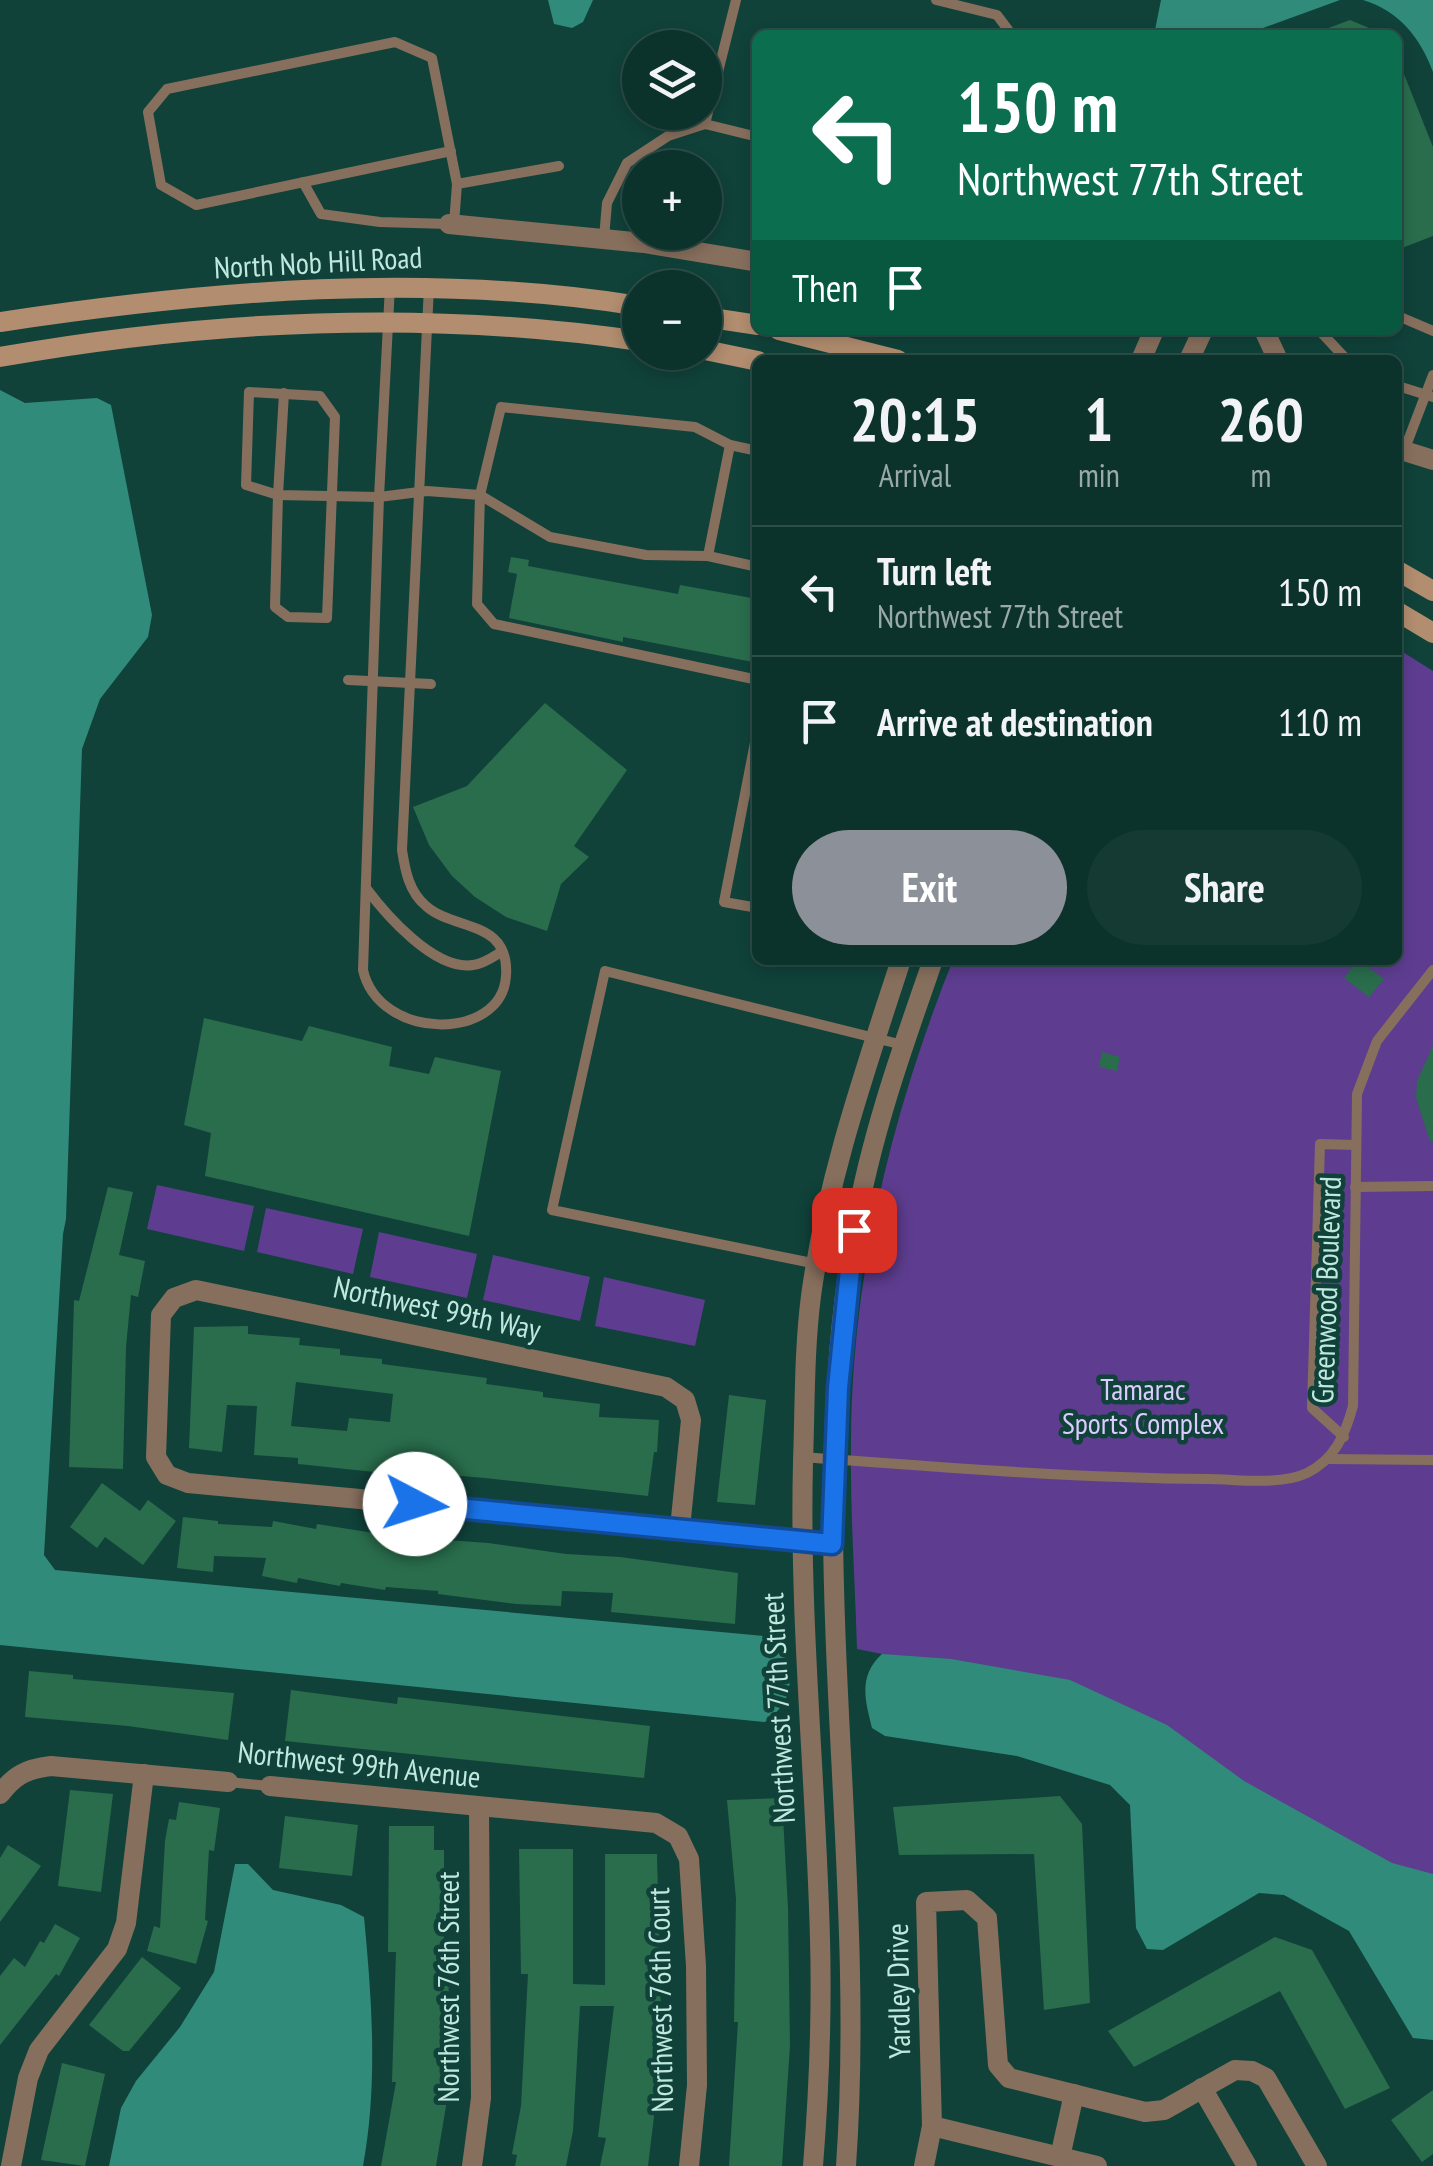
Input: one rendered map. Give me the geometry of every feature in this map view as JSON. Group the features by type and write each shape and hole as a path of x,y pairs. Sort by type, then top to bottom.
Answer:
{"main road":[{"name":"North Nob Hill Road","path":"0,322 99,307 338,286 429,286 622,304"},
{"path":"722,320 752,325"},
{"name":"North Nob Hill Road","path":"0,357 102,340 388,323 487,325 622,338"},
{"path":"799,335 878,355"},
{"path":"722,354 752,360"},
{"path":"1402,572 1433,591"},
{"path":"1402,615 1433,634"}],"street":[{"path":"452,224 604,238 752,261"},
{"path":"1402,450 1433,460"},
{"name":"Northwest 77th Street","path":"813,2166 819,2092 820,1941 801,1541 804,1384 817,1264 842,1141 900,965"},
{"name":"Northwest 77th Street","path":"846,2166 852,2092 851,1940 832,1544 834,1459 854,1230 872,1148 931,965"},
{"name":"Northwest 99th Way","path":"196,1290 666,1387 685,1400 691,1420 680,1528 188,1482 167,1474 156,1457 161,1315 174,1298 196,1290"},
{"path":"680,1528 832,1544"},
{"name":"Northwest 99th Avenue","path":"0,1794 15,1775 50,1766 228,1782"},
{"path":"11,2166 28,2078 38,2050 117,1949 126,1922 144,1774"},
{"name":"Northwest 99th Avenue","path":"270,1786 656,1823 678,1836"},
{"name":"Northwest 76th Street","path":"472,2166 481,2098 479,1807"},
{"name":"Northwest 76th Court","path":"678,1836 689,1858 696,1966 697,2085 689,2166"},
{"name":"Yardley Drive","path":"932,2126 926,1902 966,1900 987,1918 998,2065 1009,2078 1145,2112 1164,2110 1235,2070 1252,2071 1266,2078 1317,2166"},
{"path":"1202,2088 1247,2166"},
{"path":"1060,2157 1074,2094"},
{"path":"924,2166 932,2126 1097,2166"}],"lane":[{"path":"722,56 736,0"},
{"path":"936,0 997,15 1010,30"},
{"path":"303,182 322,214 380,222 452,224 457,184 432,58 395,42 168,89 148,112 162,185 196,205 303,182 450,151"},
{"path":"722,128 752,136"},
{"path":"604,238 607,203 627,163 668,136 686,130"},
{"path":"457,184 558,166"},
{"path":"390,286 363,970 368,990 395,1014 415,1022 438,1024 464,1022 484,1014 500,997 506,977 502,952 495,940 481,928 426,906 406,872 402,819 429,286"},
{"path":"1402,318 1433,331"},
{"path":"1324,335 1342,355"},
{"path":"1402,448 1429,396 1433,375"},
{"path":"1402,387 1429,396"},
{"path":"284,393 278,496 275,607 288,617 327,618 333,496 335,416 320,396 284,393 249,392 246,485 278,496 333,496 379,497 417,492 480,495 550,537 646,555 708,556 752,566"},
{"path":"752,447 730,445 695,427 501,407 480,495 478,604 494,624 752,679"},
{"path":"708,556 730,445"},
{"path":"348,680 432,684"},
{"path":"752,759 724,902 752,907"},
{"path":"366,887 400,931 449,961 473,966 502,952"},
{"name":"Greenwood Boulevard","path":"1328,1459 1344,1437 1352,1406 1357,1094 1377,1041 1433,970"},
{"path":"817,1264 552,1210 605,971 903,1045"},
{"path":"1344,1437 1312,1408 1320,1144 1356,1145"},
{"path":"1356,1187 1433,1186"},
{"path":"803,1457 1156,1478 1255,1479 1304,1474 1328,1459 1433,1460"},
{"name":"Northwest 99th Avenue","path":"228,1782 270,1786"}],"green space":[{"name":"Tamarac Sports Complex","path":"1402,652 1433,671 1433,1883 882,1654 857,1649 851,1443 858,1319 879,1197 911,1076 951,965 1402,965"},
{"path":"157,1185 254,1206 244,1251 147,1229"},
{"path":"266,1208 363,1229 353,1274 257,1252"},
{"path":"379,1232 477,1254 467,1298 370,1277"},
{"path":"493,1255 590,1277 580,1321 483,1300"},
{"path":"604,1277 705,1300 695,1346 595,1326"}],"shaded area":[{"path":"548,0 593,0 583,22 572,28 554,24"},
{"path":"1161,0 1340,0 1258,30 1155,30"},
{"path":"1363,0 1433,0 1433,72 1407,27 1387,11"},
{"path":"0,390 25,403 97,398 111,405 152,615 148,637 100,699 82,749 66,1219 44,1555 55,1570 764,1636 783,1647 790,1679 782,1706 765,1722 0,1645"},
{"path":"882,1654 951,1659 1070,1680 1167,1725 1244,1781 1392,1863 1433,1874 1433,2040 1413,2038 1349,1931 1284,1895 1259,1893 1163,1950 1147,1949 1136,1928 1130,1805 1110,1785 1017,1756 885,1736 872,1728 865,1689 869,1671"},
{"path":"235,1864 248,1864 273,1890 341,1905 364,1917 372,2073 363,2166 109,2166 121,2108 214,1972"}],"building":[{"path":"1350,20 1374,30 1323,30"},
{"path":"1402,69 1433,147 1433,236 1402,248"},
{"path":"511,557 529,560 528,566 678,594 680,585 752,598 752,662 623,637 623,642 509,618 517,574 508,572"},
{"path":"545,703 627,770 574,846 589,857 561,884 547,931 506,917 452,876 429,845 413,807 467,786"},
{"path":"1354,965 1365,965 1384,979 1369,997 1344,978"},
{"path":"204,1018 302,1041 309,1026 392,1047 389,1066 429,1074 435,1057 501,1071 469,1236 205,1176 211,1133 184,1125"},
{"path":"1433,1046 1430,1141 1416,1098 1417,1081"},
{"path":"1102,1052 1120,1057 1117,1071 1099,1067"},
{"path":"108,1187 133,1192 119,1255 145,1261 138,1297 131,1295 123,1469 69,1467 74,1300 79,1301"},
{"path":"248,1326 248,1334 300,1338 299,1345 340,1349 340,1355 487,1378 486,1384 600,1404 599,1417 659,1420 648,1496 485,1478 414,1472 413,1476 298,1464 298,1458 254,1455 257,1406 227,1405 222,1452 189,1448 194,1327","holes":["296,1382 393,1394 390,1422 349,1418 347,1431 291,1426"]},
{"path":"729,1395 766,1400 755,1505 717,1502"},
{"path":"102,1483 140,1511 148,1500 176,1521 143,1565 105,1537 97,1548 70,1527"},
{"path":"183,1517 218,1524 272,1527 273,1521 316,1529 317,1524 393,1536 620,1557 738,1573 735,1624 611,1612 613,1593 562,1591 561,1606 516,1604 438,1591 386,1587 385,1590 341,1583 340,1586 298,1578 297,1583 262,1576 266,1558 214,1556 213,1572 177,1568"},
{"path":"29,1671 73,1675 73,1679 234,1693 228,1740 25,1717"},
{"path":"291,1690 397,1704 398,1697 650,1726 644,1778 285,1741"},
{"path":"70,1790 113,1794 101,1892 58,1886"},
{"path":"1060,1796 1082,1824 1090,2003 1044,2010 1034,1854 899,1855 893,1807"},
{"path":"782,1798 790,2045 782,2166 729,2166 738,2022 734,2022 736,1899 727,1800"},
{"path":"179,1802 220,1808 214,1851 209,1850 205,1920 208,1921 196,1964 147,1951 154,1926 160,1928 165,1841 169,1819 176,1820"},
{"path":"285,1816 358,1825 352,1876 279,1868"},
{"path":"389,1826 434,1826 434,1850 444,1850 444,1961 449,1961 447,2100 436,2166 381,2166 396,2082 392,2082 396,1952 388,1952"},
{"path":"8,1845 41,1866 0,1922 0,1858"},
{"path":"519,1849 573,1849 573,1984 605,1985 605,1854 657,1854 661,2017 666,2018 648,2166 600,2166 606,2138 598,2137 614,2006 580,2006 573,2131 566,2166 515,2166 517,2155 512,2154 521,2106 528,1974 521,1974"},
{"path":"55,1924 80,1938 59,1976 56,1974 0,2045 0,1976 14,1958 25,1967"},
{"path":"1275,1937 1312,1950 1390,2088 1345,2109 1280,1991 1134,2067 1108,2031"},
{"path":"142,1957 181,1988 129,2051 123,2051 89,2025"},
{"path":"62,2063 105,2074 85,2166 41,2160"},
{"path":"1433,2090 1433,2154 1422,2162 1391,2120"}],"route":[{"path":"415,1504 832,1544 838,1388 854,1230"}]}
